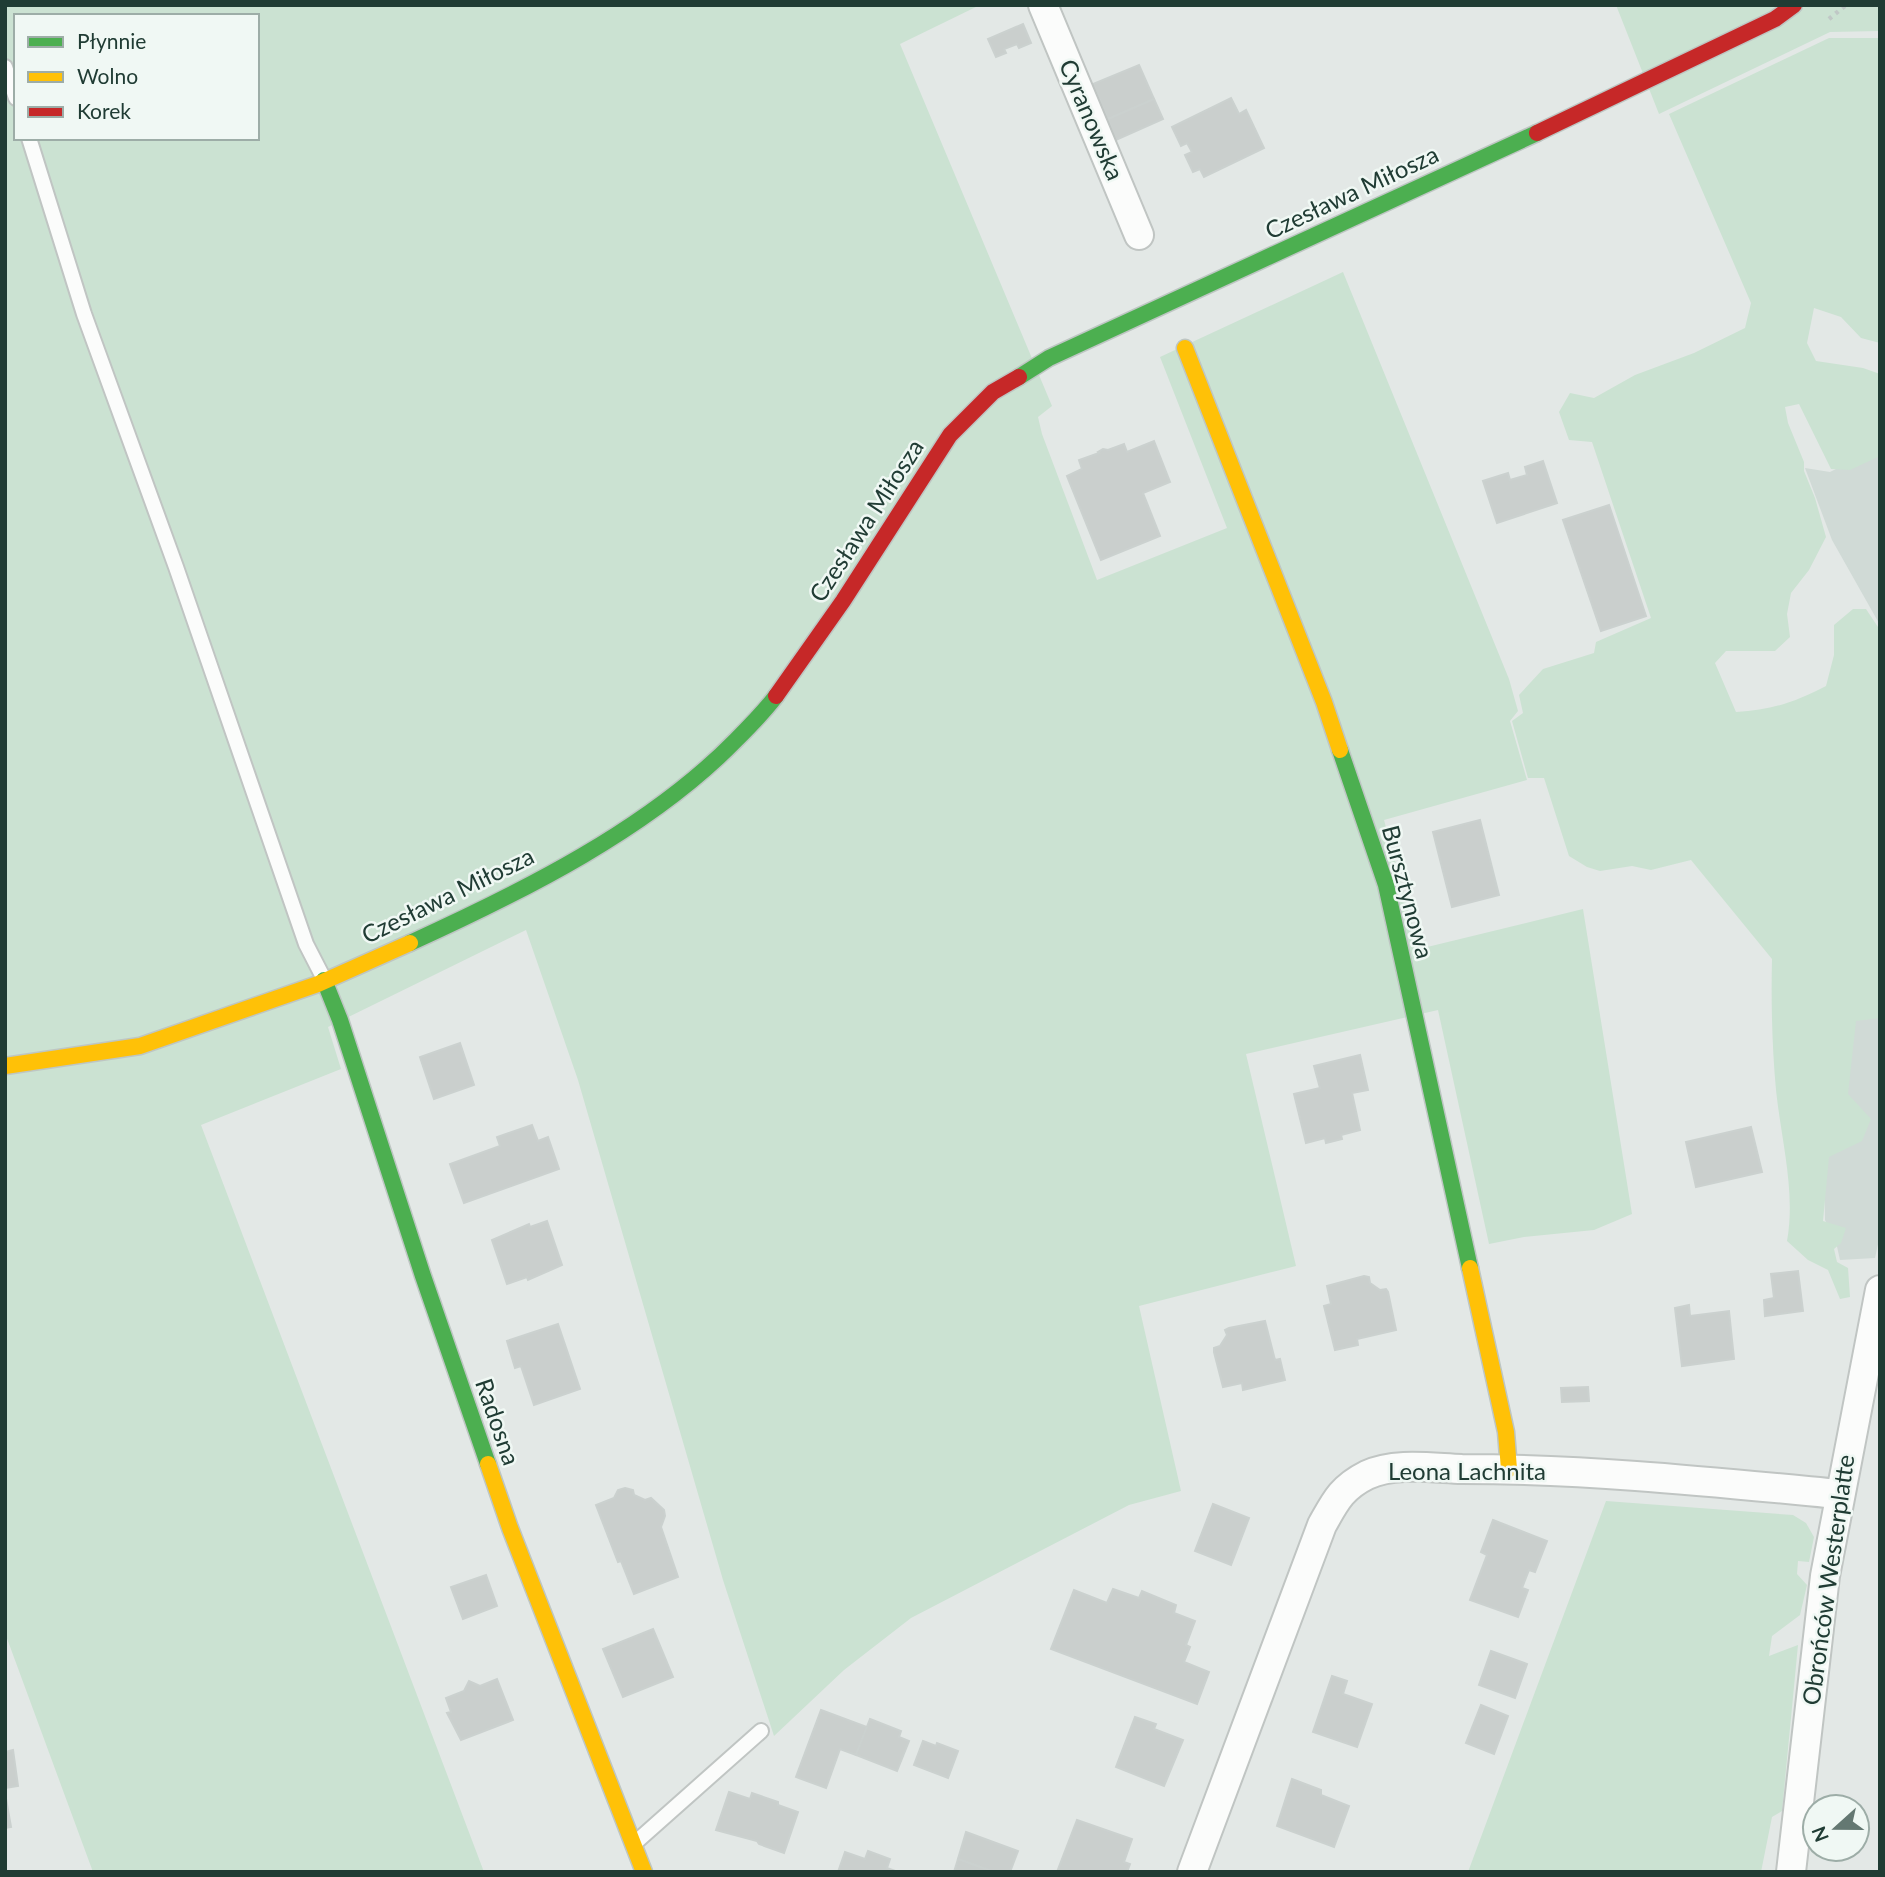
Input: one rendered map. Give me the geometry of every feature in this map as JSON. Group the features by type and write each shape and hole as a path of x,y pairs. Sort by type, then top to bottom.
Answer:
{"street":[{"name":"Cyranowska","path":"1043,5 1139,234"},
{"name":"Czesława Miłosza","path":"5,1066 140,1046 242,1012 324,980 478,912 584,854 645,816 711,765 766,710 843,601 950,435 993,392 1049,358 1626,92 1775,19 1794,5"},
{"name":"Bursztynowa","path":"1185,348 1324,702 1386,886 1503,1419 1509,1469"},
{"name":"Radosna","path":"324,980 510,1528 644,1872"},
{"name":"Obrońców Westerplatte","path":"1791,1872 1825,1576 1880,1290"},
{"name":"Leona Lachnita","path":"1192,1872 1322,1525 1341,1491 1368,1475 1396,1468 1509,1469 1671,1479 1839,1494"}],"lane":[{"path":"5,67 14,92"},
{"path":"30,140 85,314 176,567 306,944 324,980"},
{"path":"633,1844 761,1731"}],"shaded area":[{"path":"1880,447 1880,625 1832,540 1805,468 1830,472"},
{"path":"1852,1008 1880,1012 1880,1235 1875,1258 1840,1260 1836,1242 1825,1220 1824,1155"}],"green space":[{"path":"5,5 980,5 900,44 1052,406 1038,417 1042,434 1097,580 1227,528 1160,357 1343,272 1509,679 1518,711 1510,721 1527,780 1384,820 1419,949 1583,909 1632,1214 1594,1230 1524,1237 1489,1244 1438,1010 1246,1054 1296,1266 1139,1306 1181,1491 1129,1505 911,1618 844,1670 774,1736 723,1580 578,1080 526,930 328,1027 341,1069 201,1125 484,1872 93,1872 5,1633"},
{"path":"1616,5 1880,5 1880,31 1830,32 1659,114"},
{"path":"1829,38 1880,38 1880,343 1861,338 1841,317 1814,308 1807,343 1816,361 1863,368 1880,374 1880,456 1850,470 1831,469 1799,404 1785,407 1826,537 1809,570 1791,593 1787,614 1790,637 1775,651 1726,651 1715,663 1736,712 1772,707 1826,686 1834,655 1834,625 1853,609 1866,609 1880,630 1880,1018 1856,1021 1848,1094 1871,1119 1862,1141 1829,1157 1823,1221 1846,1228 1841,1243 1834,1249 1837,1262 1848,1268 1850,1297 1840,1299 1828,1270 1808,1260 1787,1241 1789,1185 1775,1074 1772,959 1691,860 1651,870 1632,866 1600,871 1569,856 1544,778 1528,778 1512,721 1523,713 1519,695 1543,669 1594,653 1596,642 1651,618 1592,442 1569,440 1559,412 1570,393 1594,398 1635,375 1694,353 1745,328 1751,303 1669,114"},
{"path":"1606,1501 1793,1515 1806,1523 1814,1537 1809,1562 1798,1561 1797,1574 1807,1585 1800,1615 1772,1636 1769,1656 1798,1645 1782,1811 1772,1817 1761,1872 1468,1872"}],"building":[{"path":"1023,24 1031,43 1019,48 1017,44 1004,49 1006,53 996,57 988,39"},
{"path":"1139,65 1154,99 1108,119 1093,84"},
{"path":"1231,98 1239,114 1246,110 1264,148 1204,177 1200,169 1193,172 1185,155 1192,152 1187,143 1181,146 1172,127"},
{"path":"1154,99 1163,119 1116,140 1108,119"},
{"path":"1154,441 1170,482 1143,493 1160,536 1101,560 1067,476 1082,469 1079,460 1103,449 1108,450 1124,444 1127,452"},
{"path":"1543,461 1557,503 1497,523 1483,481 1508,473 1510,480 1527,475 1525,467"},
{"path":"1609,505 1646,616 1601,631 1563,520"},
{"path":"1480,820 1499,895 1452,907 1433,832"},
{"path":"460,1043 474,1085 434,1099 420,1057"},
{"path":"1360,1055 1368,1090 1352,1093 1360,1130 1341,1135 1342,1139 1326,1143 1325,1138 1306,1143 1294,1094 1320,1088 1314,1066"},
{"path":"532,1125 538,1141 548,1137 559,1169 464,1203 450,1164 500,1146 497,1137"},
{"path":"1751,1127 1762,1172 1696,1187 1686,1142"},
{"path":"547,1221 562,1265 528,1280 527,1277 507,1284 492,1240 529,1224 530,1227"},
{"path":"1798,1271 1803,1311 1765,1316 1764,1300 1774,1298 1771,1274"},
{"path":"1369,1277 1370,1283 1380,1290 1386,1289 1388,1292 1396,1330 1357,1339 1358,1345 1335,1350 1324,1306 1331,1304 1327,1286"},
{"path":"1689,1305 1690,1316 1729,1311 1734,1359 1682,1366 1675,1308"},
{"path":"1265,1321 1275,1360 1280,1359 1285,1380 1243,1390 1242,1383 1223,1387 1214,1348 1220,1346 1227,1335 1225,1330"},
{"path":"558,1324 580,1389 534,1405 521,1366 515,1368 507,1341"},
{"path":"1588,1387 1589,1401 1562,1402 1561,1388"},
{"path":"618,1490 633,1490 634,1495 645,1500 651,1498 664,1510 661,1527 678,1577 634,1594 621,1561 618,1562 596,1505 614,1498"},
{"path":"1213,1504 1249,1518 1231,1565 1195,1551"},
{"path":"1493,1520 1547,1541 1535,1572 1529,1570 1522,1588 1528,1590 1518,1617 1470,1600 1487,1555 1481,1552"},
{"path":"486,1575 497,1606 463,1619 451,1587"},
{"path":"1113,1589 1139,1598 1142,1591 1176,1605 1174,1613 1195,1621 1186,1645 1190,1647 1184,1662 1209,1672 1197,1704 1051,1649 1074,1590 1107,1603"},
{"path":"653,1629 673,1677 623,1697 603,1649"},
{"path":"1491,1651 1527,1664 1515,1698 1479,1685"},
{"path":"1332,1676 1347,1681 1343,1694 1372,1704 1357,1747 1313,1732"},
{"path":"497,1679 513,1720 461,1740 447,1713 451,1712 446,1698 464,1691 469,1681 480,1686"},
{"path":"1481,1705 1508,1716 1494,1754 1466,1743"},
{"path":"821,1710 867,1727 856,1755 840,1749 826,1788 796,1777"},
{"path":"1135,1717 1156,1724 1154,1729 1183,1740 1164,1786 1116,1767"},
{"path":"870,1719 901,1731 899,1737 909,1741 897,1771 856,1755"},
{"path":"923,1741 958,1751 948,1778 914,1765"},
{"path":"13,1750 18,1786 5,1788 5,1752"},
{"path":"1292,1779 1321,1790 1321,1795 1349,1806 1334,1847 1277,1826"},
{"path":"729,1792 750,1799 752,1793 798,1812 784,1853 757,1841 716,1830"},
{"path":"5,1793 11,1827 5,1828"},
{"path":"1077,1820 1132,1839 1124,1862 1130,1864 1127,1872 1057,1872"},
{"path":"966,1832 1018,1851 1010,1872 994,1872 958,1859"},
{"path":"868,1851 890,1859 887,1868 898,1872 838,1872 845,1852 865,1859"},
{"path":"958,1859 994,1872 954,1872"}],"traffic: fast":[{"path":"1019,377 1049,358 1537,133"},
{"path":"410,943 539,880 624,830 702,772 776,696"},
{"path":"1340,750 1386,885 1470,1268"},
{"path":"324,980 340,1020 423,1276 488,1464"}],"traffic: slow":[{"path":"1185,348 1324,702 1340,750"},
{"path":"5,1066 140,1046 318,984 410,943"},
{"path":"1470,1268 1506,1432 1509,1469"},
{"path":"488,1464 510,1528 644,1872"}],"traffic: jam":[{"path":"1537,133 1775,19 1794,5"},
{"path":"776,696 843,601 950,435 993,392 1019,377"}]}
